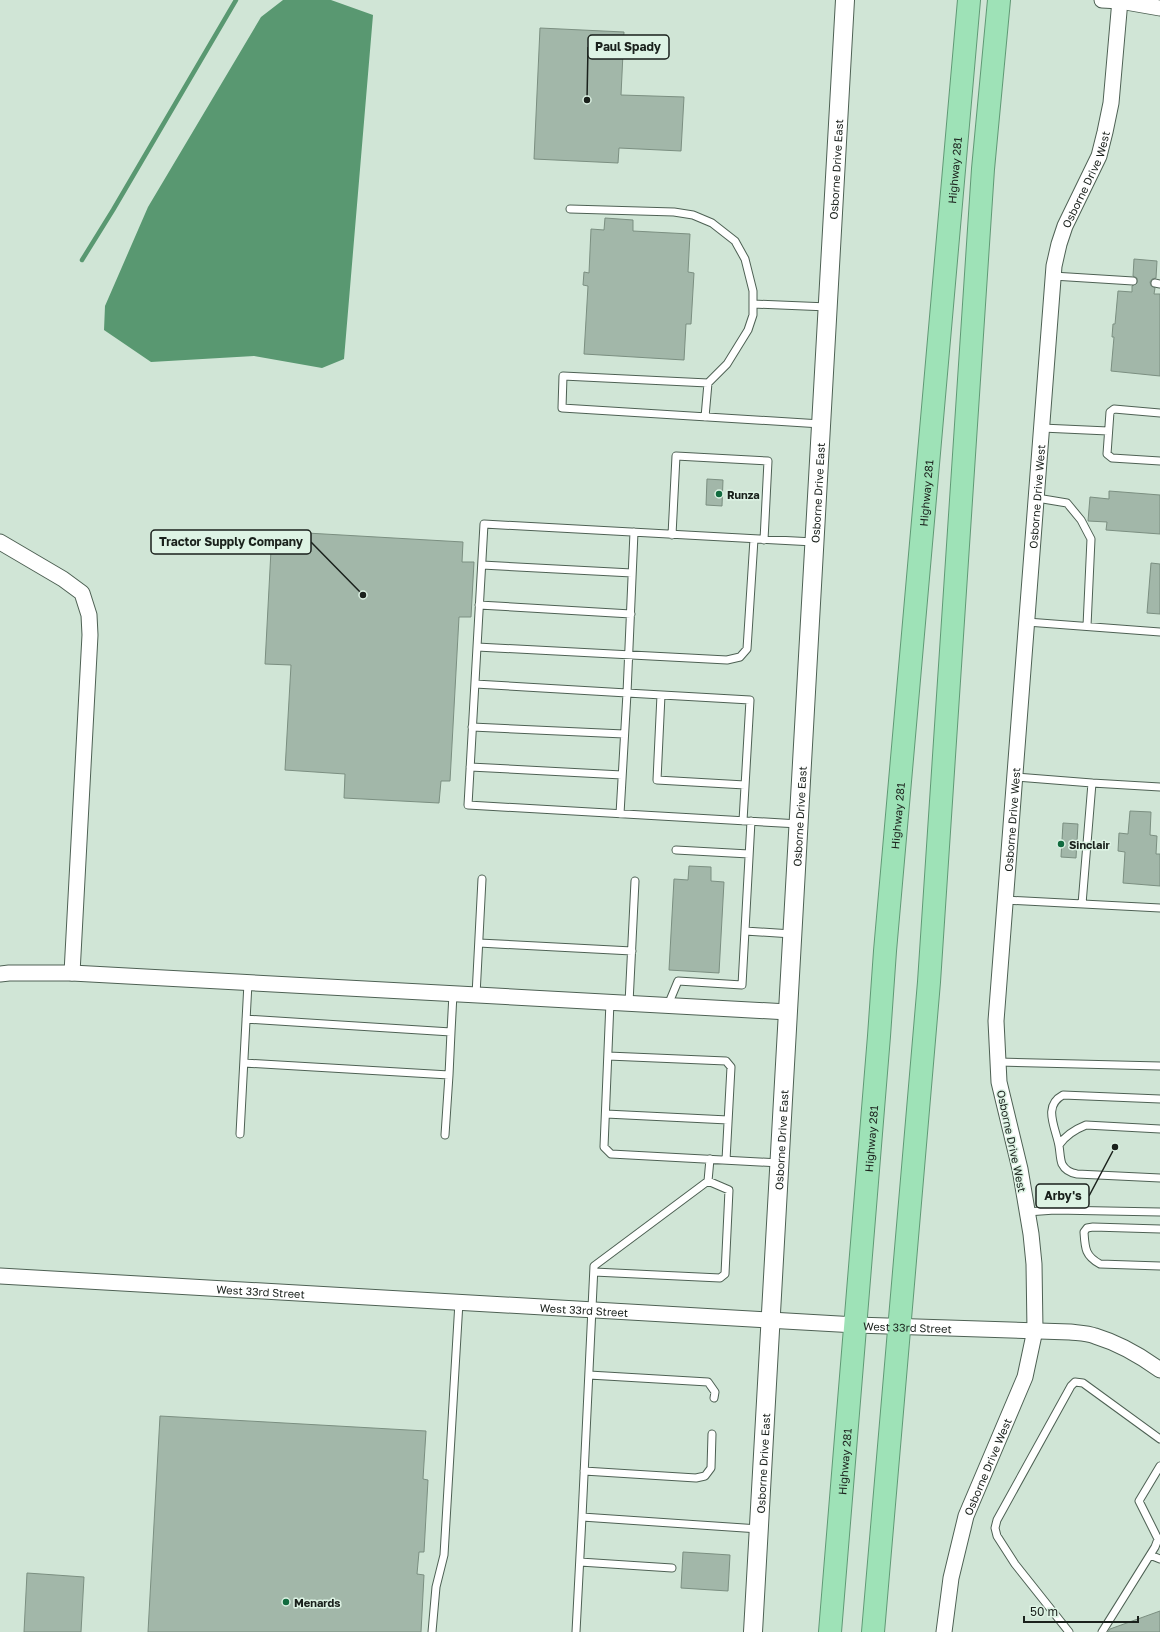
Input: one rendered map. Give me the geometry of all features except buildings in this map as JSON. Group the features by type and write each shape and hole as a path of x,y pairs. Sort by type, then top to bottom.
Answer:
{"highway":[{"name":"Highway 281","path":"830,1632 885,952 969,0"},
{"path":"873,1632 929,982 983,169 999,0"}],"street":[{"name":"Osborne Drive East","path":"753,1632 845,0"},
{"path":"1102,0 1120,1 1160,8"},
{"name":"Osborne Drive West","path":"944,1632 951,1578 966,1516 1025,1377 1035,1330 1034,1264 1020,1170 999,1082 996,1021 1016,776 1053,276 1059,244 1065,226 1098,156 1105,132 1110,103 1120,1"},
{"path":"0,542 63,579 82,592 89,615 90,635 72,973"},
{"path":"0,974 72,973 788,1012"},
{"name":"West 33rd Street","path":"0,1276 856,1325 1035,1330 1094,1335 1150,1362 1160,1370"}],"lane":[{"path":"570,209 674,212 693,215 712,223 735,241 745,259 753,290 753,315 748,330 727,364 708,383 705,417"},
{"path":"1053,276 1133,281"},
{"path":"753,304 828,307"},
{"path":"708,383 563,376 562,408 821,424"},
{"path":"1160,413 1114,409 1110,412 1107,454 1112,458 1160,461"},
{"path":"1042,428 1108,431"},
{"path":"672,534 676,456 768,460 764,540"},
{"path":"1037,498 1067,503 1081,520 1091,539 1087,626"},
{"path":"799,824 468,805 472,727 484,524 815,542"},
{"path":"620,814 634,532"},
{"path":"477,646 727,660 740,657 747,649 754,539"},
{"path":"482,565 632,573"},
{"path":"479,606 631,614"},
{"path":"1027,622 1160,632"},
{"path":"475,684 750,700 742,821"},
{"path":"661,695 656,780 745,785"},
{"path":"472,727 624,734"},
{"path":"470,767 622,775"},
{"path":"1016,776 1160,787"},
{"path":"1082,904 1092,783"},
{"path":"668,1005 678,981 742,985 751,821"},
{"path":"676,850 749,854"},
{"path":"476,995 482,879"},
{"path":"629,1003 636,881"},
{"path":"1005,900 1160,908"},
{"path":"745,931 792,934"},
{"path":"479,943 632,951"},
{"path":"240,1134 248,982"},
{"path":"445,1135 454,994"},
{"path":"610,1002 604,1147 611,1154 779,1163"},
{"path":"246,1019 452,1032"},
{"path":"608,1056 726,1061 731,1067 726,1160"},
{"path":"998,1062 1160,1066"},
{"path":"244,1063 449,1075"},
{"path":"1160,1099 1063,1095 1052,1105 1051,1114 1062,1164 1066,1170 1073,1173 1160,1178"},
{"path":"606,1114 728,1120"},
{"path":"1059,1145 1078,1128 1086,1125 1160,1129"},
{"path":"576,1632 594,1266 708,1181 710,1160"},
{"path":"594,1272 720,1278 724,1274 729,1190 708,1181"},
{"path":"1027,1212 1055,1210 1160,1212"},
{"path":"1160,1229 1093,1227 1087,1228 1084,1232 1086,1251 1092,1260 1100,1264 1160,1266"},
{"path":"432,1632 436,1587 444,1555 459,1302"},
{"path":"589,1375 708,1382 714,1392 714,1398"},
{"path":"1069,1632 1015,1564 997,1536 995,1528 997,1520 1071,1386 1075,1382 1083,1383 1160,1439"},
{"path":"584,1471 696,1478 705,1476 711,1468 712,1434"},
{"path":"1102,1632 1150,1555 1158,1539 1139,1501 1160,1466"},
{"path":"582,1517 759,1530"},
{"path":"1150,1555 1160,1559"},
{"path":"580,1562 672,1568"}],"shaded area":[{"path":"283,0 331,0 373,15 344,359 322,368 254,356 151,362 104,330 105,306 148,207 261,17"}],"waterway":[{"path":"82,260 236,0"}],"place":[{"name":"Paul Spady","path":"587,100"},
{"name":"Runza","path":"719,494"},
{"name":"Tractor Supply Company","path":"363,595"},
{"name":"Sinclair","path":"1061,844"},
{"name":"Arby's","path":"1115,1147"},
{"name":"Menards","path":"286,1602"}]}
